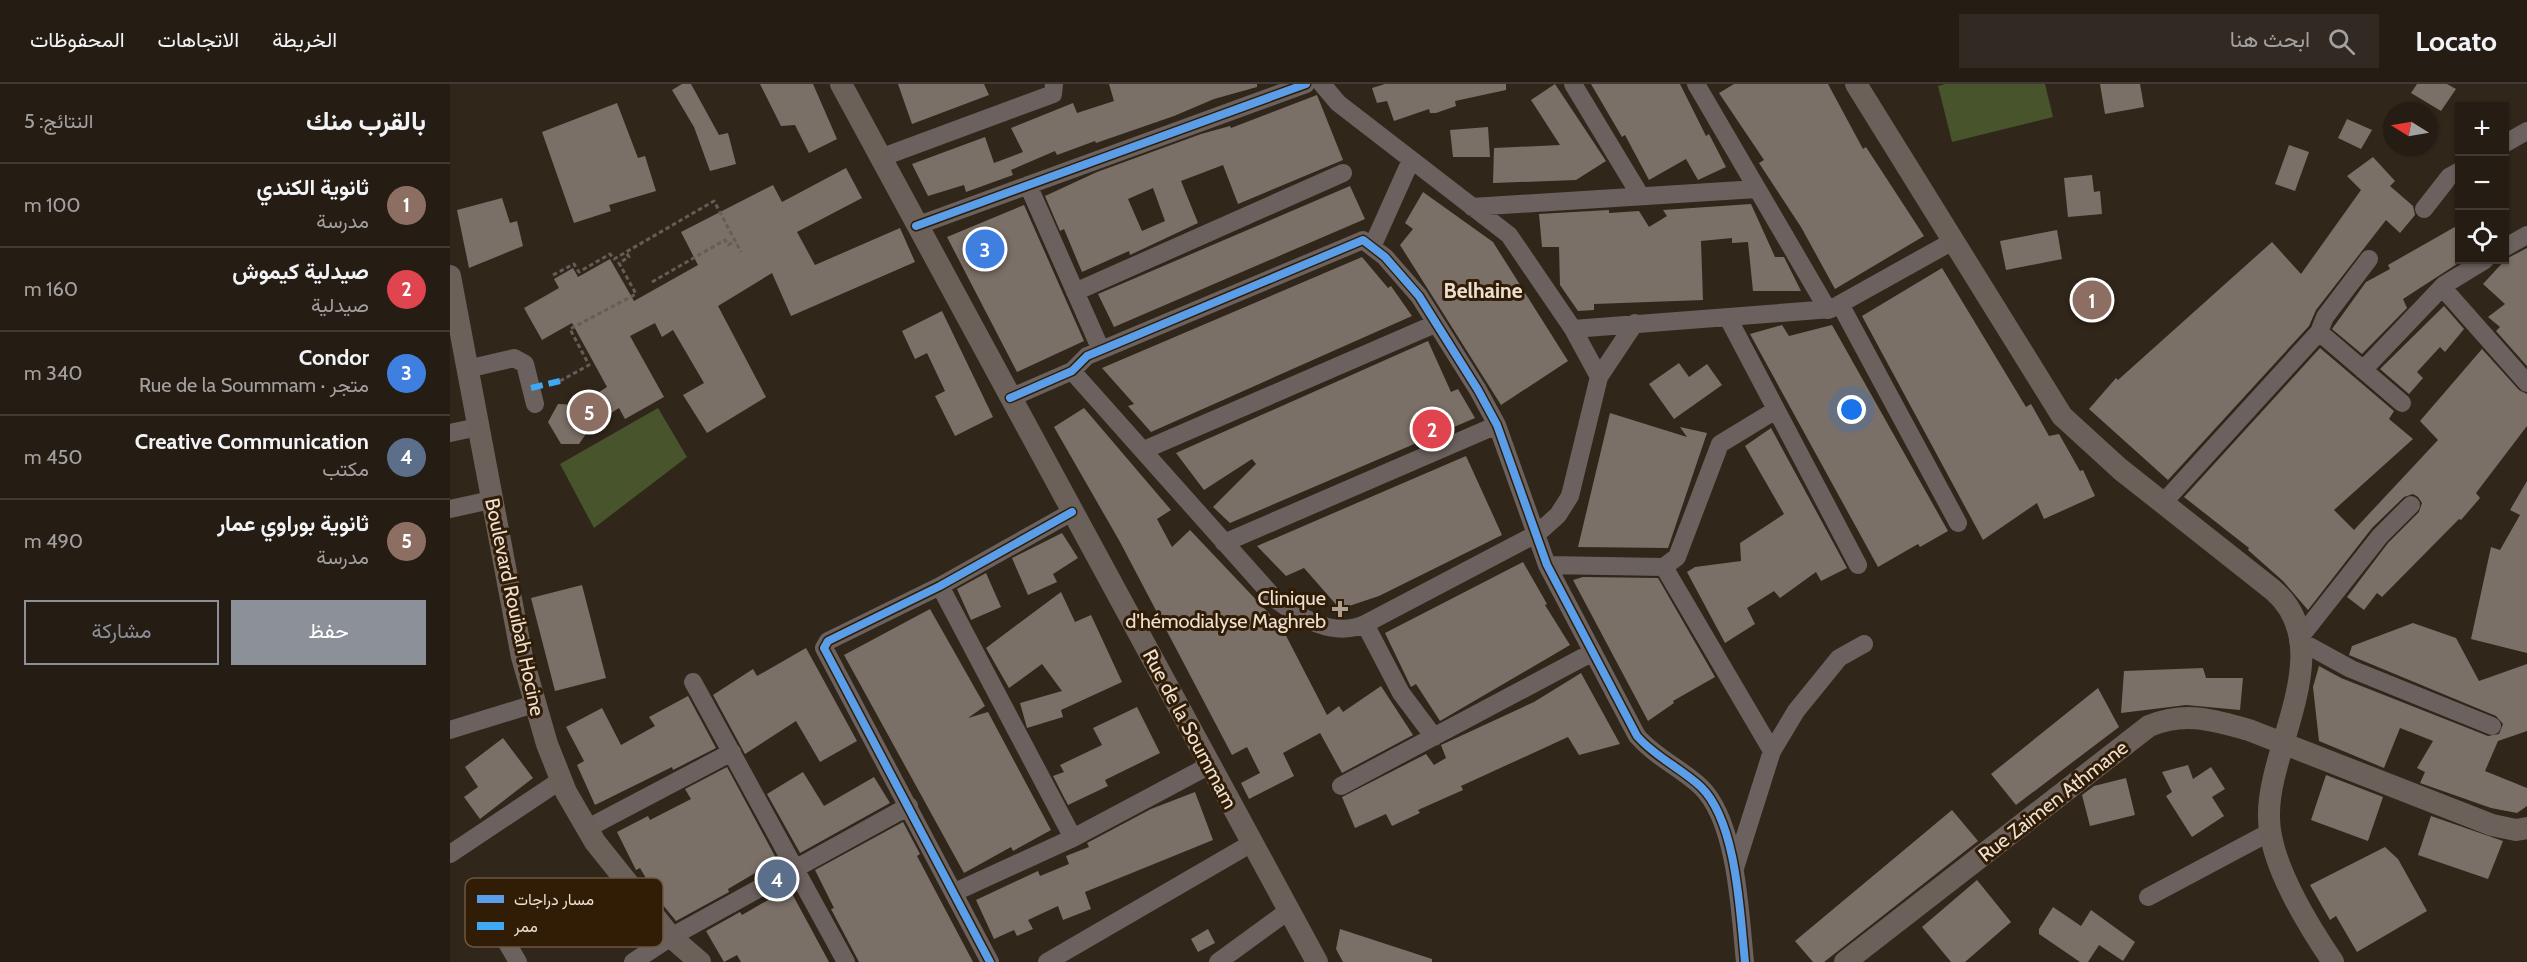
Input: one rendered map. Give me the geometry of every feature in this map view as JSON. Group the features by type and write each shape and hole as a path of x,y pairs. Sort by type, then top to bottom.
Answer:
{"main road":[{"name":"Rue de la Soummam","path":"841,84 1317,962"},
{"path":"1856,84 2062,416 2120,469 2282,598 2293,617 2298,640 2300,675 2270,804 2270,832 2292,889 2333,962"},
{"name":"Boulevard Rouibah Hocine","path":"450,276 461,365 478,427 522,657 534,704 561,780 586,829 625,878"},
{"name":"Rue Zaimen Athmane","path":"1845,962 2149,726 2170,717 2193,717 2249,730 2492,825 2516,830 2527,828"},
{"name":"Boulevard Rouibah Hocine","path":"663,927 671,937 700,962"}],"street":[{"path":"880,158 1053,94 1054,84"},
{"path":"1573,84 1640,195"},
{"path":"1696,84 1757,189 1834,307 1958,523"},
{"path":"916,226 1028,185 1321,85 1338,103 1509,235 1573,329 1599,376"},
{"path":"2509,142 2527,131"},
{"path":"1372,247 1411,160"},
{"path":"1075,292 1343,173"},
{"path":"2424,209 2449,177 2455,174"},
{"path":"1028,185 1101,350"},
{"path":"1472,207 1757,189"},
{"path":"2509,246 2527,235"},
{"path":"1010,398 1072,371 1087,356 1363,240 1385,257 1419,296 1478,390 1497,425 1538,533 1547,565 1637,736 1645,746 1702,788 1719,817 1735,868 1745,962"},
{"path":"1573,329 1728,318 1834,307 1953,241"},
{"path":"2163,503 2319,332 2325,317 2369,259"},
{"path":"2363,370 2442,287 2479,264"},
{"path":"2442,287 2527,383"},
{"path":"1728,318 1858,565"},
{"path":"1072,371 1275,599 1289,610 1313,623 1333,629 1354,629 1538,533 1558,515 1570,496 1599,376 1635,323"},
{"path":"1144,450 1435,324"},
{"path":"2319,332 2402,403"},
{"path":"461,365 514,358 525,364 535,404"},
{"path":"1547,565 1664,567 1677,557 1720,444 1776,410"},
{"path":"1224,543 1497,425"},
{"path":"450,432 478,427"},
{"path":"450,509 492,500"},
{"path":"2411,505 2380,536 2298,640 2351,669 2492,726"},
{"path":"990,962 824,648 828,641 940,586 1072,512"},
{"path":"1664,567 1772,752"},
{"path":"940,586 1073,838"},
{"path":"1365,624 1401,693 1434,737"},
{"path":"1735,868 1772,752 1796,711 1839,658 1864,644"},
{"path":"1341,786 1593,652"},
{"path":"693,682 846,962"},
{"path":"450,730 534,704"},
{"path":"586,829 732,752"},
{"path":"955,892 1073,838 1210,765"},
{"path":"450,854 561,780"},
{"path":"663,942 909,806"},
{"path":"2148,897 2270,832"},
{"path":"1047,962 1252,843"},
{"path":"1221,961 1288,911"},
{"path":"509,947 518,962"},
{"path":"633,962 656,947"}],"path":[{"path":"553,275 574,264 579,272 610,254 614,259 714,201 741,252"},
{"path":"652,282 725,240 728,245 735,241"},
{"path":"560,381 589,364 570,329 636,294 619,263 629,258 626,252"}],"green space":[{"path":"1945,84 2045,84 2053,117 1952,142 1938,86"},
{"path":"658,408 687,457 594,528 560,464"}],"building":[{"path":"682,84 691,84 719,135 728,133 736,164 710,171 694,127 672,90"},
{"path":"760,84 813,84 837,139 809,153 795,125 781,126"},
{"path":"898,84 984,84 989,95 912,124"},
{"path":"1109,84 1257,84 1257,87 1214,99 1174,116 1096,143 1095,141 1057,155 1055,151 1011,170 1013,175 966,192 964,185 928,196 912,164 985,137 994,163 1023,152 1011,128 1073,103 1077,113 1114,101"},
{"path":"1385,84 1506,84 1506,90 1455,101 1456,106 1436,113 1430,113 1429,109 1394,121 1387,101 1377,103 1372,88"},
{"path":"1555,84 1606,161 1576,180 1493,183 1494,148 1560,145 1531,100"},
{"path":"1591,84 1680,84 1706,136 1709,134 1726,167 1698,180 1686,159 1649,180 1625,135 1622,137"},
{"path":"1734,84 1828,84 1863,149 1866,147 1924,236 1835,289 1801,227 1759,163 1764,160 1719,93"},
{"path":"2100,84 2140,84 2144,107 2105,114"},
{"path":"2417,84 2447,84 2456,89 2441,111 2437,109 2437,102 2426,102 2411,93"},
{"path":"1317,95 1343,160 1238,204 1223,165 1181,181 1198,223 1130,255 1129,251 1082,272 1064,229 1060,231 1045,196 1097,172 1201,134 1230,126 1231,128","holes":["1153,188 1165,221 1142,231 1128,199"]},
{"path":"617,103 638,158 645,156 656,191 609,205 611,211 574,223 542,132"},
{"path":"2347,119 2372,130 2361,149 2338,138"},
{"path":"1488,127 1490,157 1453,157 1450,130"},
{"path":"2289,145 2309,152 2295,191 2275,184"},
{"path":"2373,157 2395,181 2390,186 2413,206 2415,215 2400,233 2386,220 2316,310 2309,326 2168,480 2089,409 2116,378 2118,380 2272,242 2301,274 2361,190 2347,176"},
{"path":"846,168 862,198 797,232 815,265 900,228 915,262 791,316 772,273 718,306 766,397 707,433 683,395 704,383 673,330 662,337 655,323 630,336 664,397 625,419 619,408 592,425 579,444 561,444 548,422 558,404 579,405 607,387 572,323 542,340 524,308 559,288 554,279 573,268 578,277 610,259 634,301 698,265 681,232 773,185 782,202"},
{"path":"2092,175 2094,192 2100,191 2102,214 2068,217 2064,178"},
{"path":"1350,186 1365,219 1114,327 1098,294"},
{"path":"1423,192 1493,242 1568,361 1501,405 1400,245 1413,229 1405,223"},
{"path":"502,198 510,223 517,221 523,246 469,268 457,210"},
{"path":"1751,204 1775,257 1784,257 1801,291 1753,291 1748,242 1732,243 1732,238 1701,241 1703,300 1594,304 1594,310 1578,311 1560,285 1559,247 1542,247 1539,214 1609,210 1609,213 1639,211 1649,227 1667,216 1663,210"},
{"path":"1024,205 1084,341 1017,372 947,237"},
{"path":"2455,227 2455,264 2457,264 2403,299 2407,308 2362,354 2332,329 2366,282 2390,269 2388,265"},
{"path":"2057,230 2062,259 2006,270 2000,241"},
{"path":"2527,248 2527,366 2496,331 2500,327 2488,317 2505,304 2483,284 2501,264 2509,264 2509,257"},
{"path":"1362,257 1388,288 1391,286 1412,316 1151,432 1128,406 1134,404 1102,368"},
{"path":"1942,268 2026,407 2031,404 2049,436 2059,434 2080,471 2083,470 2095,496 2044,519 2037,503 1983,540 1862,316"},
{"path":"2444,306 2464,329 2445,352 2440,347 2417,372 2423,378 2409,394 2380,369"},
{"path":"942,311 993,417 955,436 935,396 945,391 927,353 915,359 902,331"},
{"path":"1782,325 1789,336 1832,325 1948,531 1920,547 1918,544 1878,567 1750,334"},
{"path":"1428,341 1451,392 1458,389 1475,418 1230,523 1213,507 1256,464 1252,459 1204,490 1176,453"},
{"path":"2320,348 2394,411 2389,419 2413,439 2334,510 2354,530 2438,440 2420,421 2482,349 2519,390 2527,394 2527,426 2476,493 2480,498 2461,520 2459,519 2382,597 2377,593 2364,610 2347,597 2388,543 2419,512 2422,503 2418,497 2413,494 2404,497 2372,528 2308,610 2283,581 2248,550 2249,548 2184,497"},
{"path":"1679,363 1689,377 1707,364 1722,385 1674,419 1649,384"},
{"path":"1084,408 1171,510 1157,519 1172,547 1190,530 1281,626 1327,715 1339,706 1343,712 1381,686 1413,735 1342,773 1320,733 1283,753 1294,776 1249,799 1241,783 1260,773 1247,747 1232,755 1120,542 1054,427"},
{"path":"1610,413 1687,437 1680,427 1707,433 1668,548 1578,547"},
{"path":"1771,428 1847,568 1821,581 1816,572 1780,598 1774,591 1747,608 1755,624 1725,643 1687,572 1695,567 1741,561 1740,543 1784,514 1745,446"},
{"path":"1466,456 1502,535 1379,596 1340,609 1304,568 1286,576 1257,546"},
{"path":"2527,481 2527,653 2471,639 2491,547 2500,550 2520,515 2510,510"},
{"path":"1062,533 1078,558 1053,574 1057,582 1028,595 1012,558"},
{"path":"1523,562 1547,604 1545,605 1570,645 1440,721 1416,684 1411,687 1385,633"},
{"path":"986,573 1001,607 971,620 957,589"},
{"path":"1583,577 1658,578 1715,677 1673,701 1674,703 1648,721 1573,580"},
{"path":"582,585 606,678 555,691 531,598"},
{"path":"1061,592 1075,622 1091,615 1122,682 1061,710 1063,717 1027,728 1020,703 1062,691 1042,664 1009,688 986,648"},
{"path":"930,609 985,706 968,718 988,712 1051,830 1013,851 1011,847 964,873 844,655"},
{"path":"2413,623 2456,638 2479,681 2527,664 2527,731 2498,741 2485,771 2527,788 2527,806 2517,813 2491,808 2420,783 2425,772 2417,768 2433,741 2400,728 2384,768 2319,741 2313,687 2319,666 2341,678 2488,736 2499,734 2503,724 2496,716 2349,655 2352,646"},
{"path":"806,648 857,741 820,762 796,721 745,754 713,695 753,669 757,676"},
{"path":"2203,668 2206,678 2243,678 2240,710 2186,705 2121,713 2124,671"},
{"path":"1581,673 1620,744 1579,755 1568,737 1461,786 1463,790 1418,810 1420,813 1392,826 1386,814 1355,828 1342,797 1426,754 1434,765 1446,758 1441,745 1534,702"},
{"path":"2098,688 2119,727 2016,805 1991,774"},
{"path":"688,696 716,748 595,805 577,765 584,761 566,727 602,708 621,745 655,726 649,717"},
{"path":"1137,707 1160,753 1105,780 1108,786 1068,805 1053,776 1064,772 1060,765 1102,745 1093,728"},
{"path":"503,738 533,778 480,819 464,797 478,787 465,767"},
{"path":"2188,765 2193,779 2211,767 2225,789 2212,797 2224,816 2192,837 2166,796 2172,792 2162,772"},
{"path":"727,767 777,860 728,889 729,892 676,921 663,905 663,878 646,878 640,868 636,870 617,832 648,816 650,820 691,799 685,789"},
{"path":"803,772 824,806 874,777 890,803 800,853 767,794"},
{"path":"2326,775 2383,797 2368,841 2311,820"},
{"path":"2126,778 2135,815 2090,826 2082,795 2094,786"},
{"path":"1195,792 1213,840 1085,892 1091,909 1063,920 1058,906 1028,920 1033,929 1017,936 1014,930 994,939 976,900 1038,871 1040,876 1069,864 1066,856 1089,847 1087,843 1151,809"},
{"path":"1952,810 1978,841 1824,962 1813,962 1795,941"},
{"path":"2431,816 2503,841 2488,879 2418,855"},
{"path":"903,822 920,854 917,856 973,962 859,962 831,909 834,908 815,870"},
{"path":"2385,847 2398,859 2427,911 2357,952 2336,916 2330,920 2310,885"},
{"path":"1977,880 2011,922 1965,962 1951,962 1922,927"},
{"path":"789,888 829,962 741,962 737,955 724,962 706,931 740,912 742,915"},
{"path":"2053,907 2081,926 2091,910 2135,942 2123,961 2099,945 2088,962 2080,962 2039,934 2039,929"},
{"path":"1208,929 1215,943 1198,952 1191,939"},
{"path":"1340,929 1432,959 1432,962 1343,962 1336,949"}],"marked path":[{"path":"531,388 560,381"}],"cycle path":[{"path":"916,226 1306,84"},
{"path":"1010,398 1072,371 1087,356 1363,240 1385,257 1419,296 1478,390 1497,425 1547,565 1637,736 1701,787 1713,803 1722,822 1735,870 1745,962"},
{"path":"990,962 824,648 828,641 940,586 1072,512"}],"place":[{"name":"Condor","path":"985,249"},
{"name":"ثانوية الكندي","path":"2092,300"},
{"name":"ثانوية بوراوي عمار","path":"589,412"},
{"name":"صيدلية كيموش","path":"1432,429"},
{"name":"Clinique d'hémodialyse Maghreb","path":"1340,609"},
{"name":"Creative Communication","path":"777,879"}],"district":[{"name":"Belhaine","path":"1483,291"}]}
